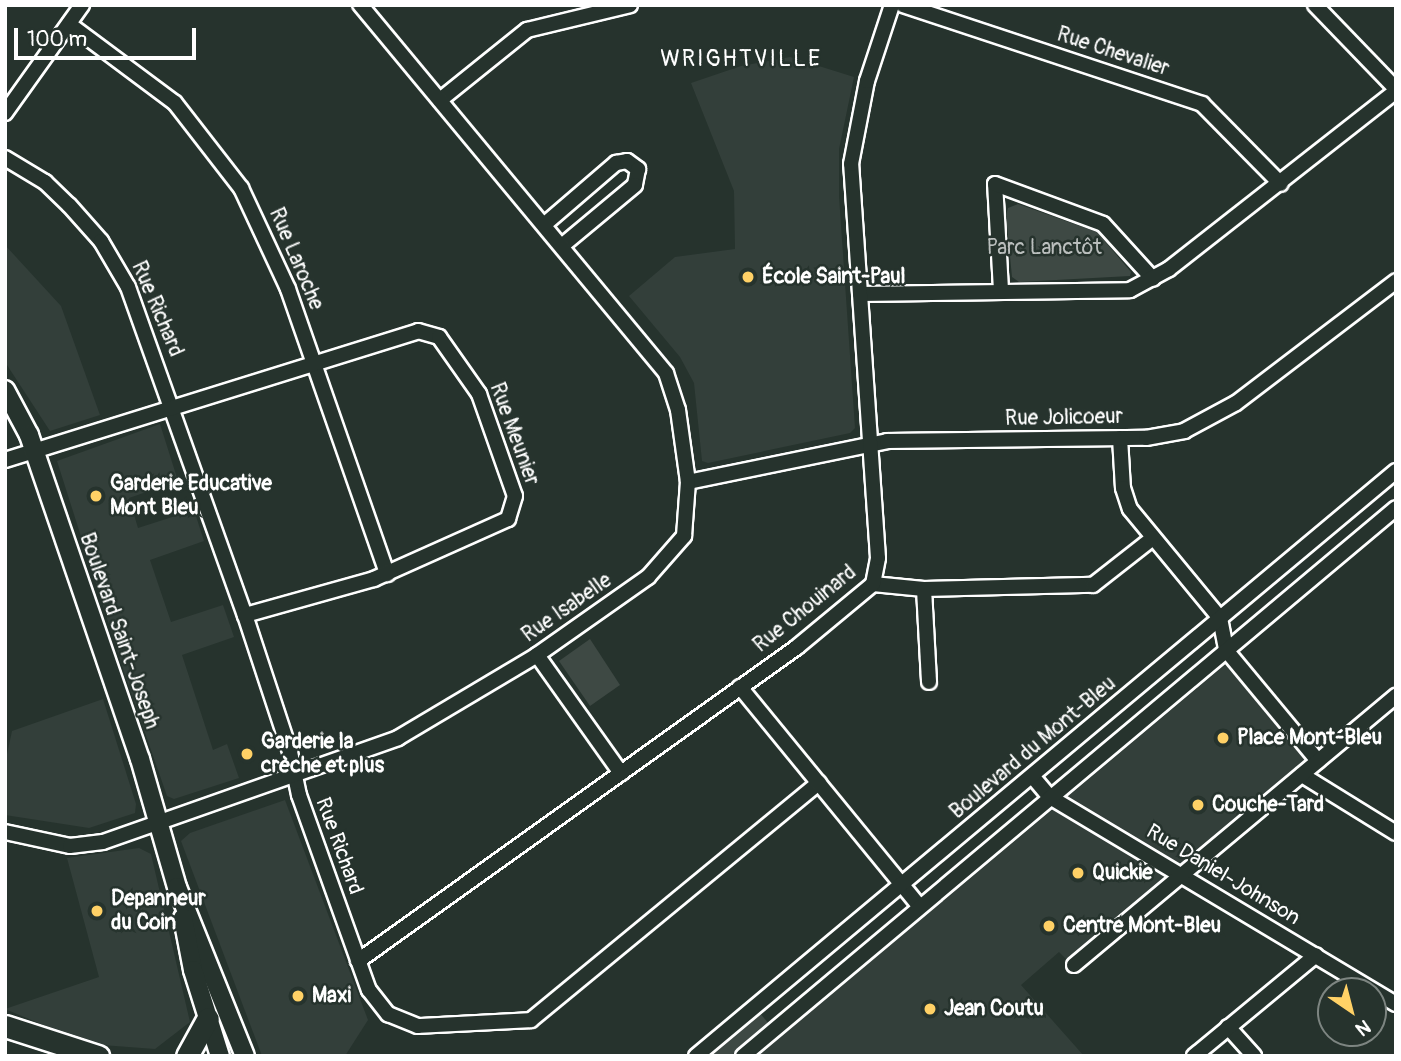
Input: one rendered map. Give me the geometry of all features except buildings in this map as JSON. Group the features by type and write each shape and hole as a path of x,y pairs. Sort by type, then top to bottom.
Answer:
{"highway":[{"path":"187,1056 208,1018"},
{"path":"5,1026 98,1056"}],"main road":[{"name":"Boulevard Saint-Joseph","path":"5,390 34,450 158,824 178,891 193,970 220,1056"},
{"name":"Boulevard Saint-Joseph","path":"178,891 212,964 245,1056"}],"street":[{"path":"5,113 82,5"},
{"name":"Rue Isabelle","path":"5,832 80,846 158,824 398,738 537,655 648,577 678,548 687,524 688,482 675,397 666,373 545,224 360,5"},
{"path":"440,100 527,30 630,5"},
{"name":"Rue Chouinard","path":"358,961 740,687 873,584 878,558 852,200 853,146 867,81 892,5"},
{"name":"Rue Chevalier","path":"902,5 1202,104 1281,184"},
{"path":"860,294 1001,290 1115,292 1153,279 1281,184 1396,90 1315,5"},
{"name":"Rue Laroche","path":"69,24 175,103 222,161 262,226 314,360 387,573"},
{"name":"Rue Richard","path":"5,158 55,191 112,257 173,404 358,961 374,1000 407,1024 531,1020 819,783"},
{"path":"545,224 616,163 627,161 638,169 635,185 563,246"},
{"path":"1001,290 995,184 1103,224 1153,279"},
{"name":"Rue Jolicoeur","path":"688,482 870,443 1168,435 1207,422 1396,281"},
{"name":"Rue Meunier","path":"5,460 314,360 418,331 439,337 479,394 515,496 513,513 500,524 387,573 245,615"},
{"path":"1120,438 1125,500 1220,618 1226,650 1318,761"},
{"name":"Boulevard du Mont-Bleu","path":"696,1056 1099,722 1396,471"},
{"path":"743,1056 1396,508"},
{"path":"873,584 924,589 1093,585 1153,538"},
{"path":"924,589 929,682"},
{"path":"537,655 621,773"},
{"path":"740,687 919,906"},
{"path":"1074,965 1396,696"},
{"path":"1099,722 1116,743"},
{"path":"1301,775 1396,833"},
{"name":"Rue Daniel-Johnson","path":"1033,777 1050,797 1396,1004"},
{"path":"1194,1056 1316,956"},
{"path":"1228,1027 1254,1056"}],"shaded area":[{"name":"École Saint-Paul","path":"790,57 854,77 839,149 839,196 855,428 850,433 708,463 702,461 694,383 680,357 629,296 675,257 735,249 734,191 691,83 741,66"},
{"path":"5,245 61,306 100,415 50,431 5,362"},
{"path":"160,424 178,481 129,498 138,528 194,510 204,541 150,560 171,622 223,605 234,637 182,655 213,750 227,744 239,778 174,799 167,796 125,675 57,461"},
{"path":"1226,664 1308,757 1067,960 1059,952 1021,985 1084,1056 758,1056"},
{"path":"103,699 136,804 135,813 89,828 5,815 5,763 12,731"},
{"path":"285,800 368,1020 345,1056 262,1056 181,841 190,833"},
{"path":"139,848 151,854 190,1022 155,1049 89,1044 5,1009 99,977 67,858"}],"green space":[{"name":"Parc Lanctôt","path":"1018,204 1097,232 1131,272 1130,276 1019,282 1012,277 1006,215 1008,208"},
{"path":"590,639 620,685 590,706 559,661"},
{"path":"759,1012 769,1024 731,1056 708,1056"}],"place":[{"name":"École Saint-Paul","path":"748,277"},
{"name":"Garderie Educative Mont Bleu","path":"96,496"},
{"name":"Place Mont-Bleu","path":"1223,738"},
{"name":"Garderie la crèche et plus","path":"247,754"},
{"name":"Couche-Tard","path":"1198,805"},
{"name":"Quickie","path":"1078,873"},
{"name":"Depanneur du Coin","path":"97,911"},
{"name":"Centre Mont-Bleu","path":"1049,926"},
{"name":"Maxi","path":"298,996"},
{"name":"Jean Coutu","path":"930,1009"}],"district":[{"name":"WRIGHTVILLE","path":"741,59"}]}
